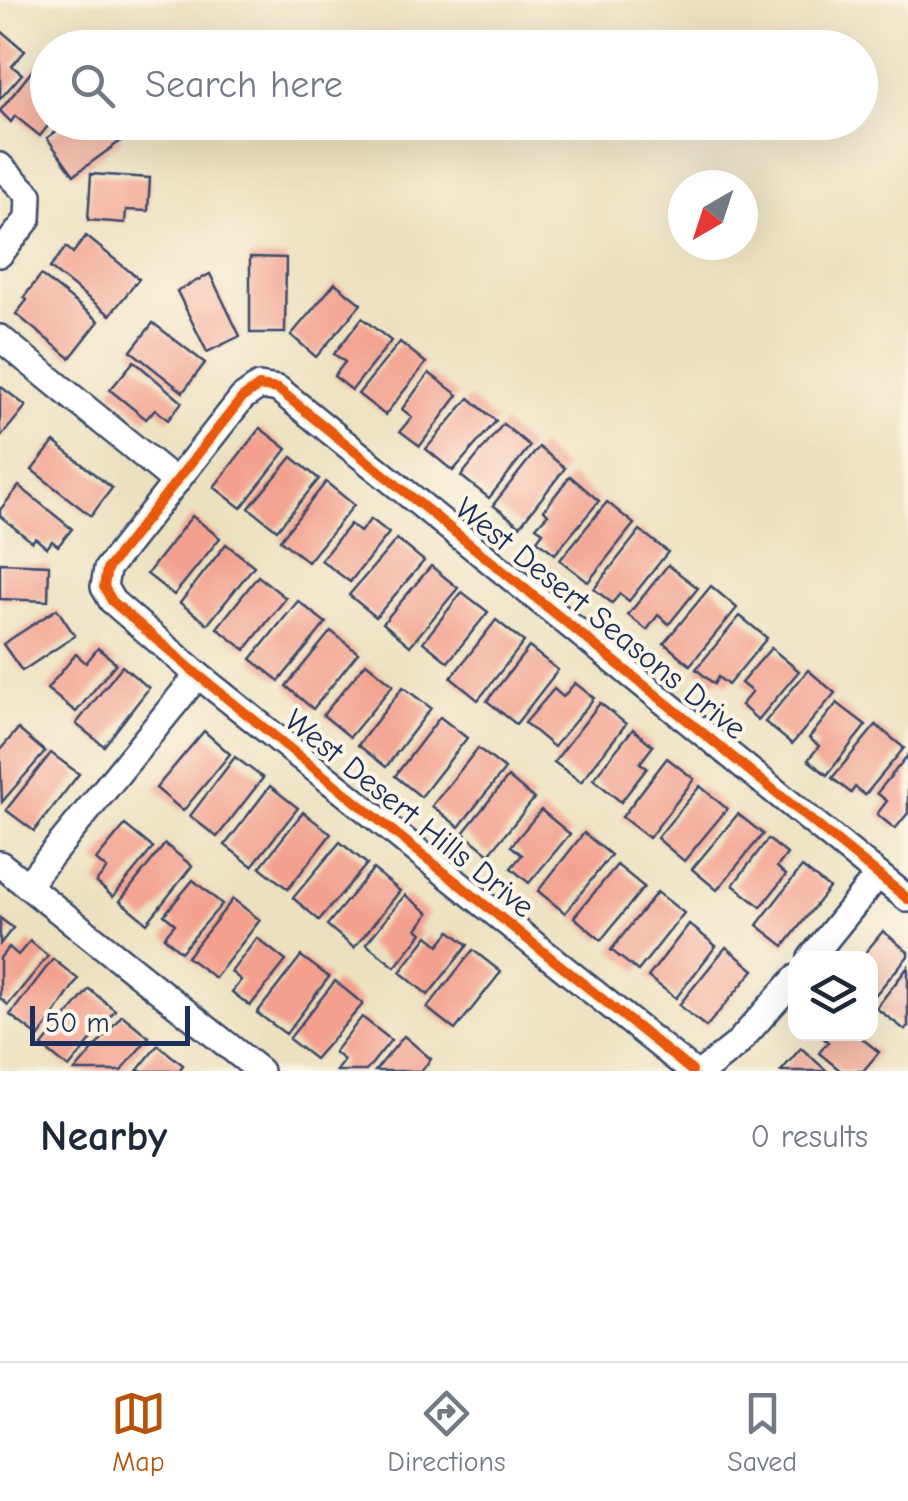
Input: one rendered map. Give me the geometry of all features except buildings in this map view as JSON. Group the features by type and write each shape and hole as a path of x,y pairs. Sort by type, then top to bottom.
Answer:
{"street":[{"path":"0,166 29,195 28,219 0,254"},
{"path":"0,338 176,482"},
{"name":"West Desert Seasons Drive","path":"176,482 242,398 258,386 278,389 908,899"},
{"name":"West Desert Hills Drive","path":"176,482 108,569 104,587 112,601 198,675 692,1071"},
{"path":"27,886 198,675"},
{"path":"0,864 260,1071"},
{"path":"817,951 878,875"},
{"path":"703,1071 736,1046 788,987"}],"cycle path":[{"path":"692,1071 198,675 112,601 104,587 107,569 242,398 259,386 278,389 908,899"}]}
